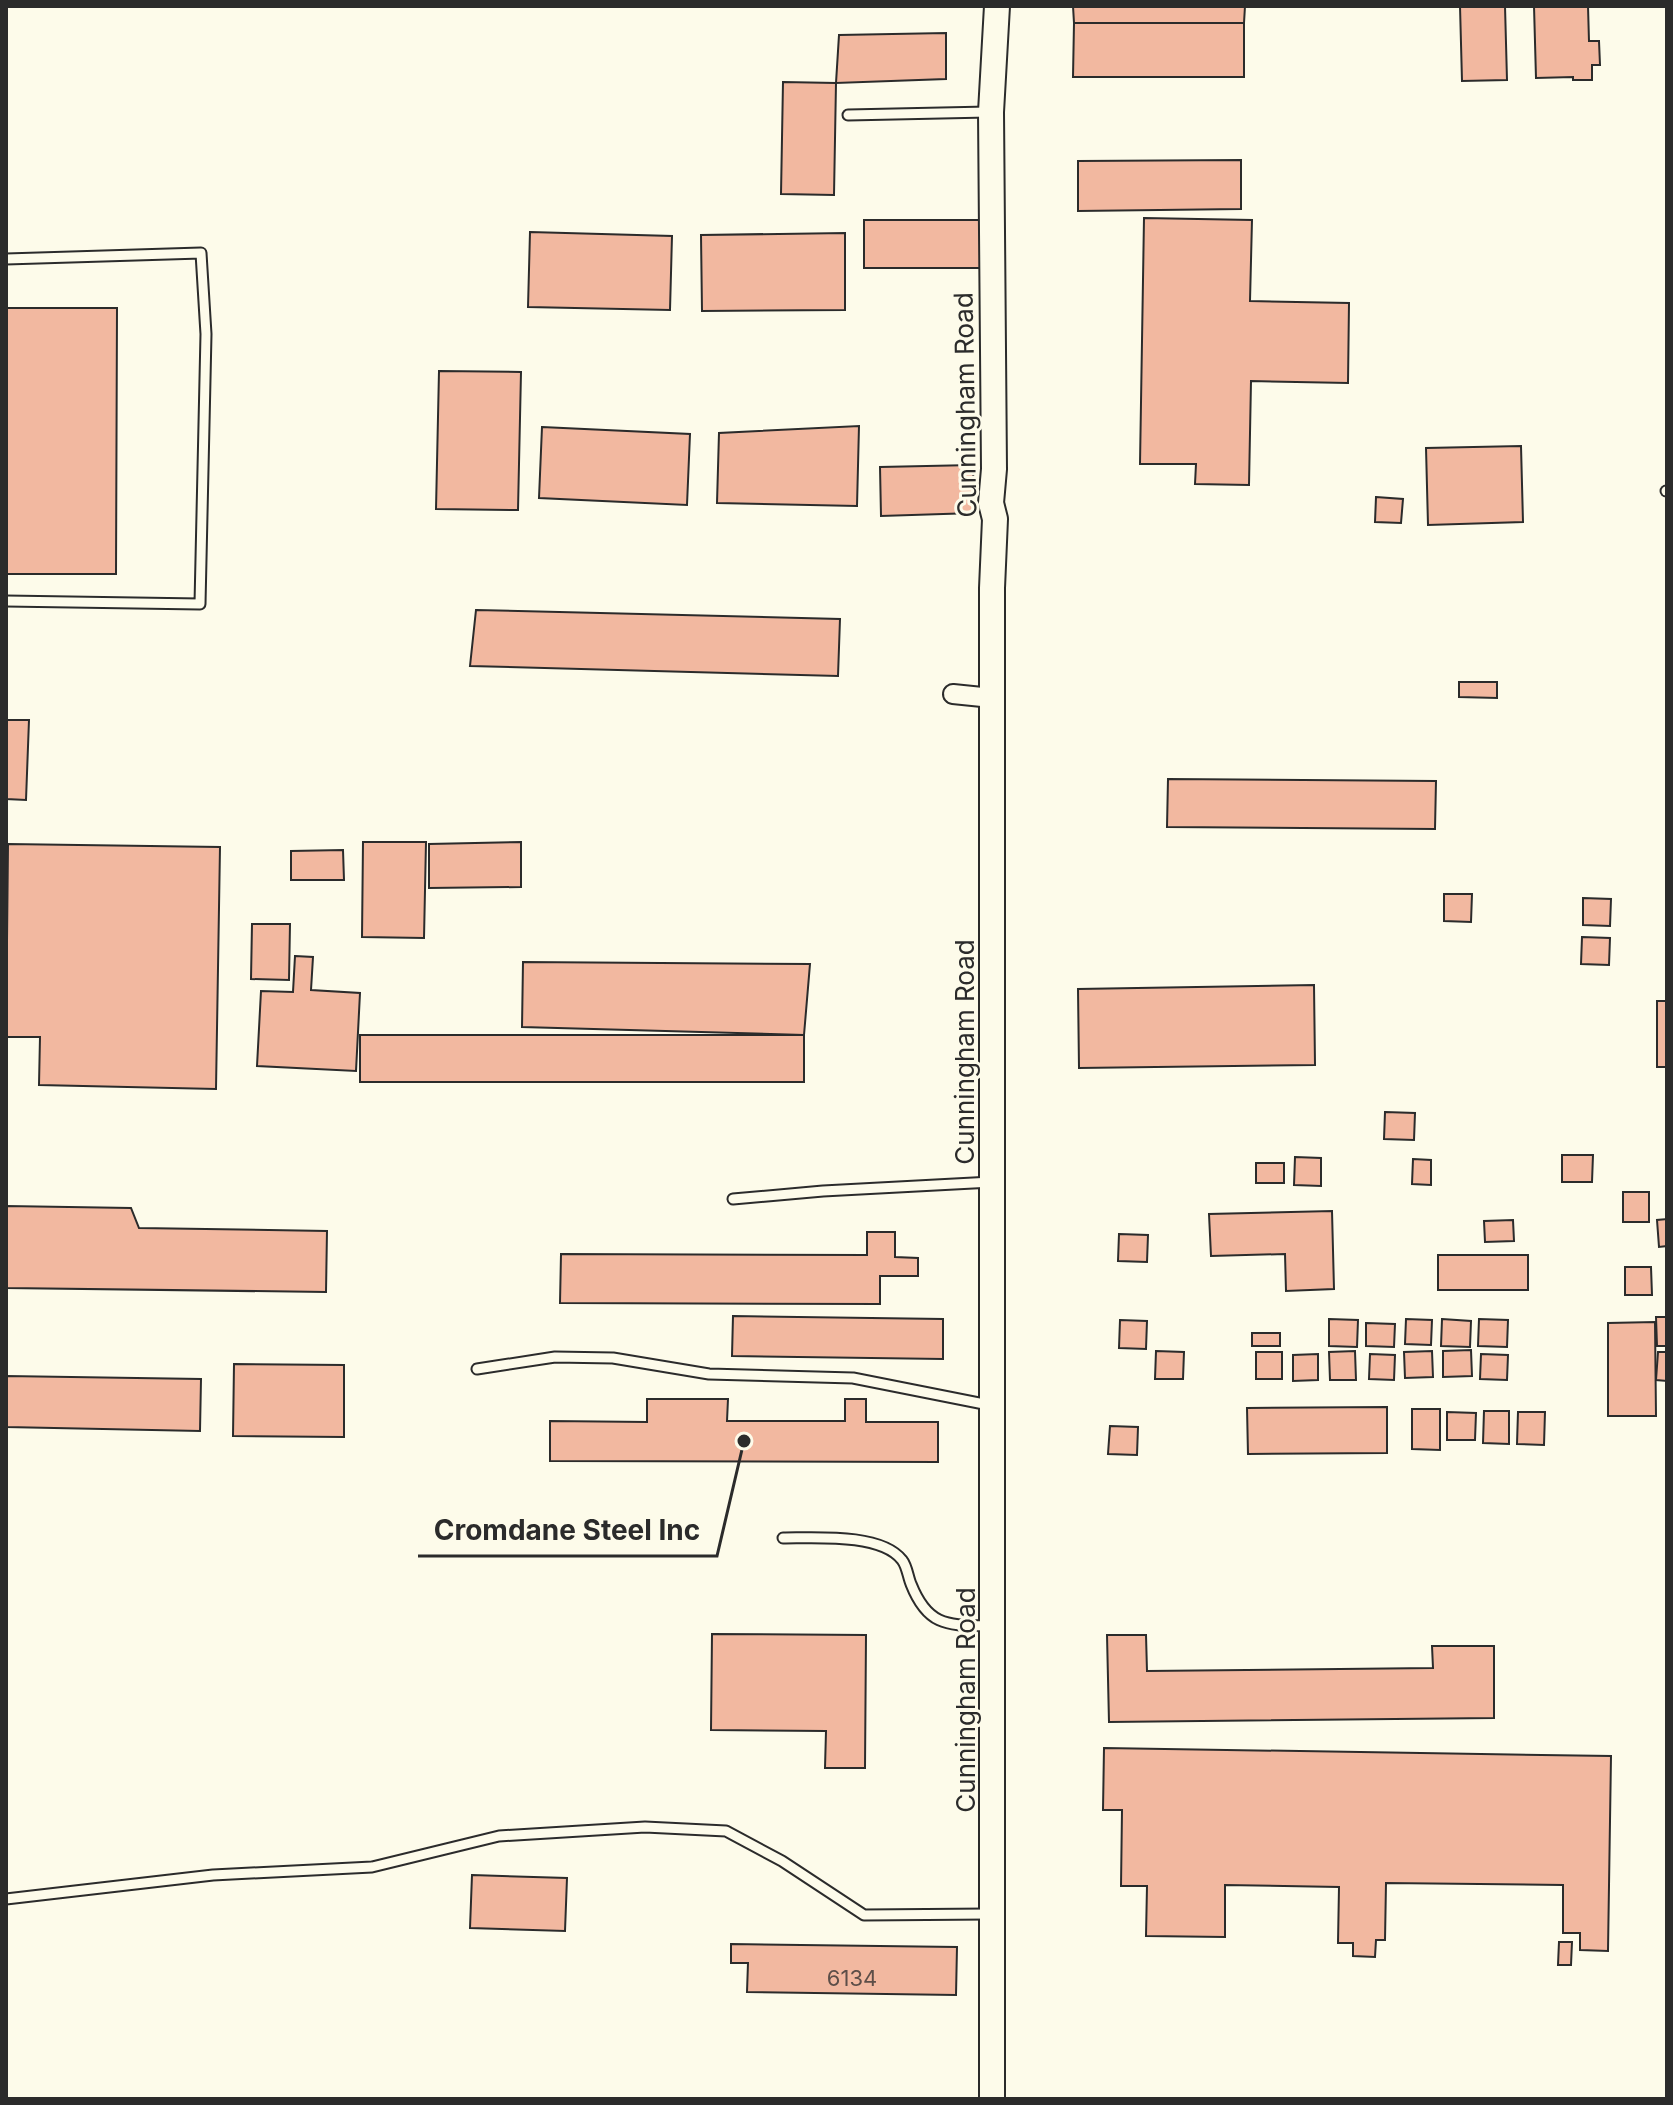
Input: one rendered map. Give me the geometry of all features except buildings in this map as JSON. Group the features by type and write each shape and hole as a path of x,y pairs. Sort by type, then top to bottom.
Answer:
{"street":[{"name":"Cunningham Road","path":"992,2099 992,588 995,519 991,503 994,469 991,112 997,6"},
{"path":"953,694 992,698"}],"lane":[{"path":"848,115 991,112"},
{"path":"6,259 201,253 206,334 200,604 6,601"},
{"path":"733,1199 992,1182"},
{"path":"477,1369 555,1357 613,1358 709,1374 853,1378 992,1406"},
{"path":"783,1538 827,1537 875,1543 903,1561 911,1586 924,1610 939,1622 993,1626"},
{"path":"6,1899 213,1875 372,1867 499,1836 645,1827 726,1831 782,1861 864,1915 993,1914"}],"place":[{"name":"Cromdane Steel Inc","path":"744,1441"}]}
